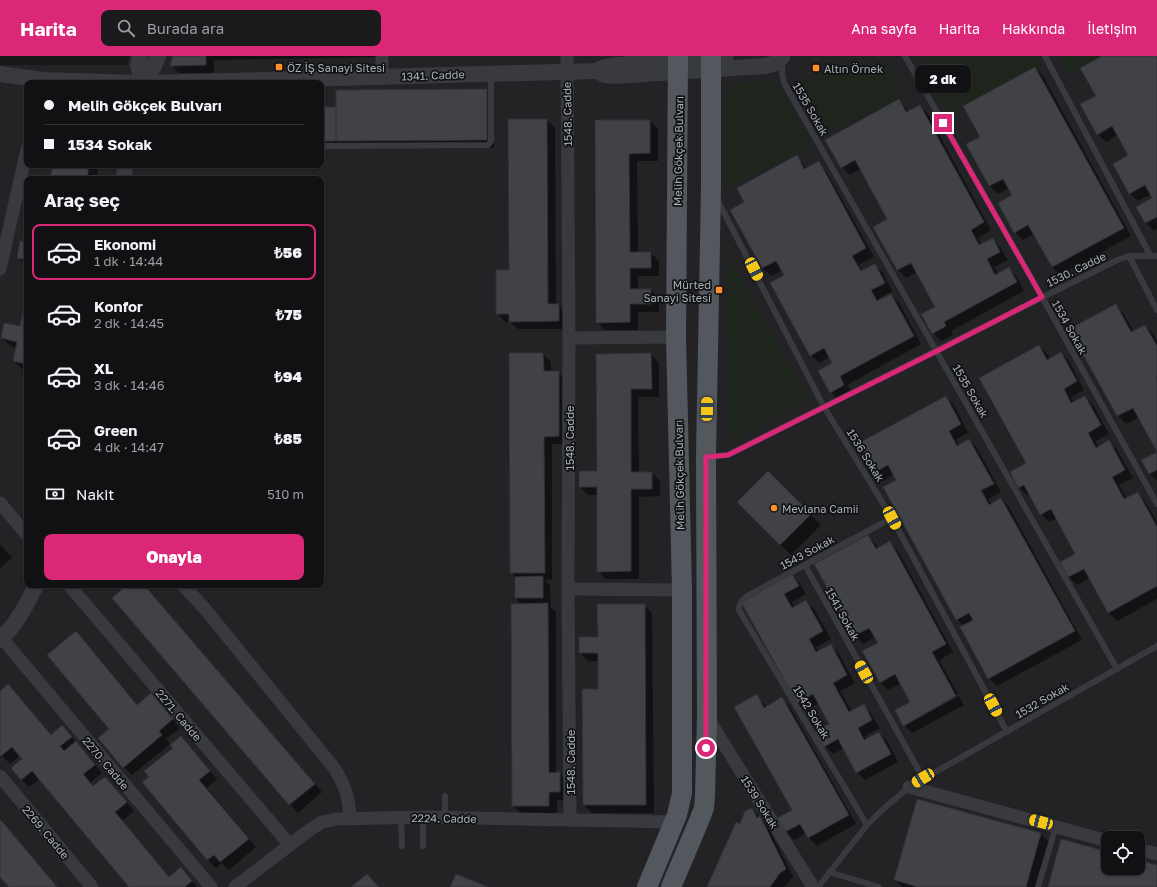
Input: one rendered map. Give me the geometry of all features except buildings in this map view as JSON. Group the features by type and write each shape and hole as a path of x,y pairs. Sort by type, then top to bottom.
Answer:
{"main road":[{"path":"671,887 704,808 707,717 706,457 715,60"},
{"name":"Melih Gökçek Bulvarı","path":"647,887 674,822 682,793 682,590 676,337 678,63"}],"street":[{"path":"140,56 138,66 142,80"},
{"path":"145,80 154,66 158,56"},
{"path":"382,56 382,77"},
{"name":"1341. Cadde","path":"266,80 491,74 567,64 596,71 605,67 617,65 715,60 769,66 784,56"},
{"name":"1548. Cadde","path":"567,64 570,820"},
{"path":"0,74 36,80"},
{"path":"0,269 24,162"},
{"path":"569,338 676,337"},
{"path":"0,503 24,531"},
{"path":"1,638 12,627 34,588"},
{"name":"2271. Cadde","path":"72,588 289,844"},
{"path":"186,588 205,609 335,769 345,787 349,802 350,819"},
{"path":"568,589 682,590"},
{"name":"2270. Cadde","path":"1,638 211,887"},
{"name":"1539 Sokak","path":"707,717 813,887"},
{"name":"2269. Cadde","path":"0,776 92,887"},
{"path":"910,787 1101,839"},
{"name":"2224. Cadde","path":"235,887 289,844 308,831 322,822 337,819 423,817 674,822"},
{"path":"1145,851 1157,854"}],"lane":[{"name":"1535 Sokak","path":"784,56 782,74 784,83 1117,670"},
{"name":"1534 Sokak","path":"905,56 1042,297 1157,504"},
{"path":"1044,56 1150,255"},
{"path":"324,146 488,145 492,141 491,74"},
{"name":"1536 Sokak","path":"711,187 824,407 892,518 1007,732"},
{"name":"1530. Cadde","path":"706,457 728,455 1117,260 1129,256 1157,256"},
{"path":"1129,256 1157,310"},
{"name":"1543 Sokak","path":"739,610 739,605 744,598 892,518"},
{"name":"1541 Sokak","path":"805,565 923,778"},
{"name":"1542 Sokak","path":"739,610 867,825"},
{"name":"1532 Sokak","path":"818,887 867,825 910,787 923,778 1117,670 1157,646"},
{"path":"444,818 445,796"},
{"path":"401,817 402,846"},
{"path":"423,817 423,846"},
{"path":"1038,887 1056,826"},
{"path":"830,872 879,887"}],"shaded area":[{"path":"129,56 1157,56 1157,887 0,887 0,65 127,65"},
{"path":"942,56 1036,56 1042,66 949,114 932,87 926,71 926,64 929,59"},
{"path":"1061,56 1101,56 1069,74 1064,67"},
{"path":"887,64 902,90 898,93 901,98 826,134 800,86 806,78 817,73"},
{"path":"764,79 780,87 812,145 726,190 727,90 732,85"},
{"path":"727,254 809,400 738,439 728,437"}],"place":[{"name":"ÖZ İŞ Sanayi Sitesi","path":"279,67"},
{"name":"Altın Örnek","path":"816,68"},
{"name":"Mürted Sanayi Sitesi","path":"719,290"},
{"name":"Mevlana Camii","path":"774,508"}],"route":[{"path":"706,748 706,457 728,455 1042,297 943,123"}]}
